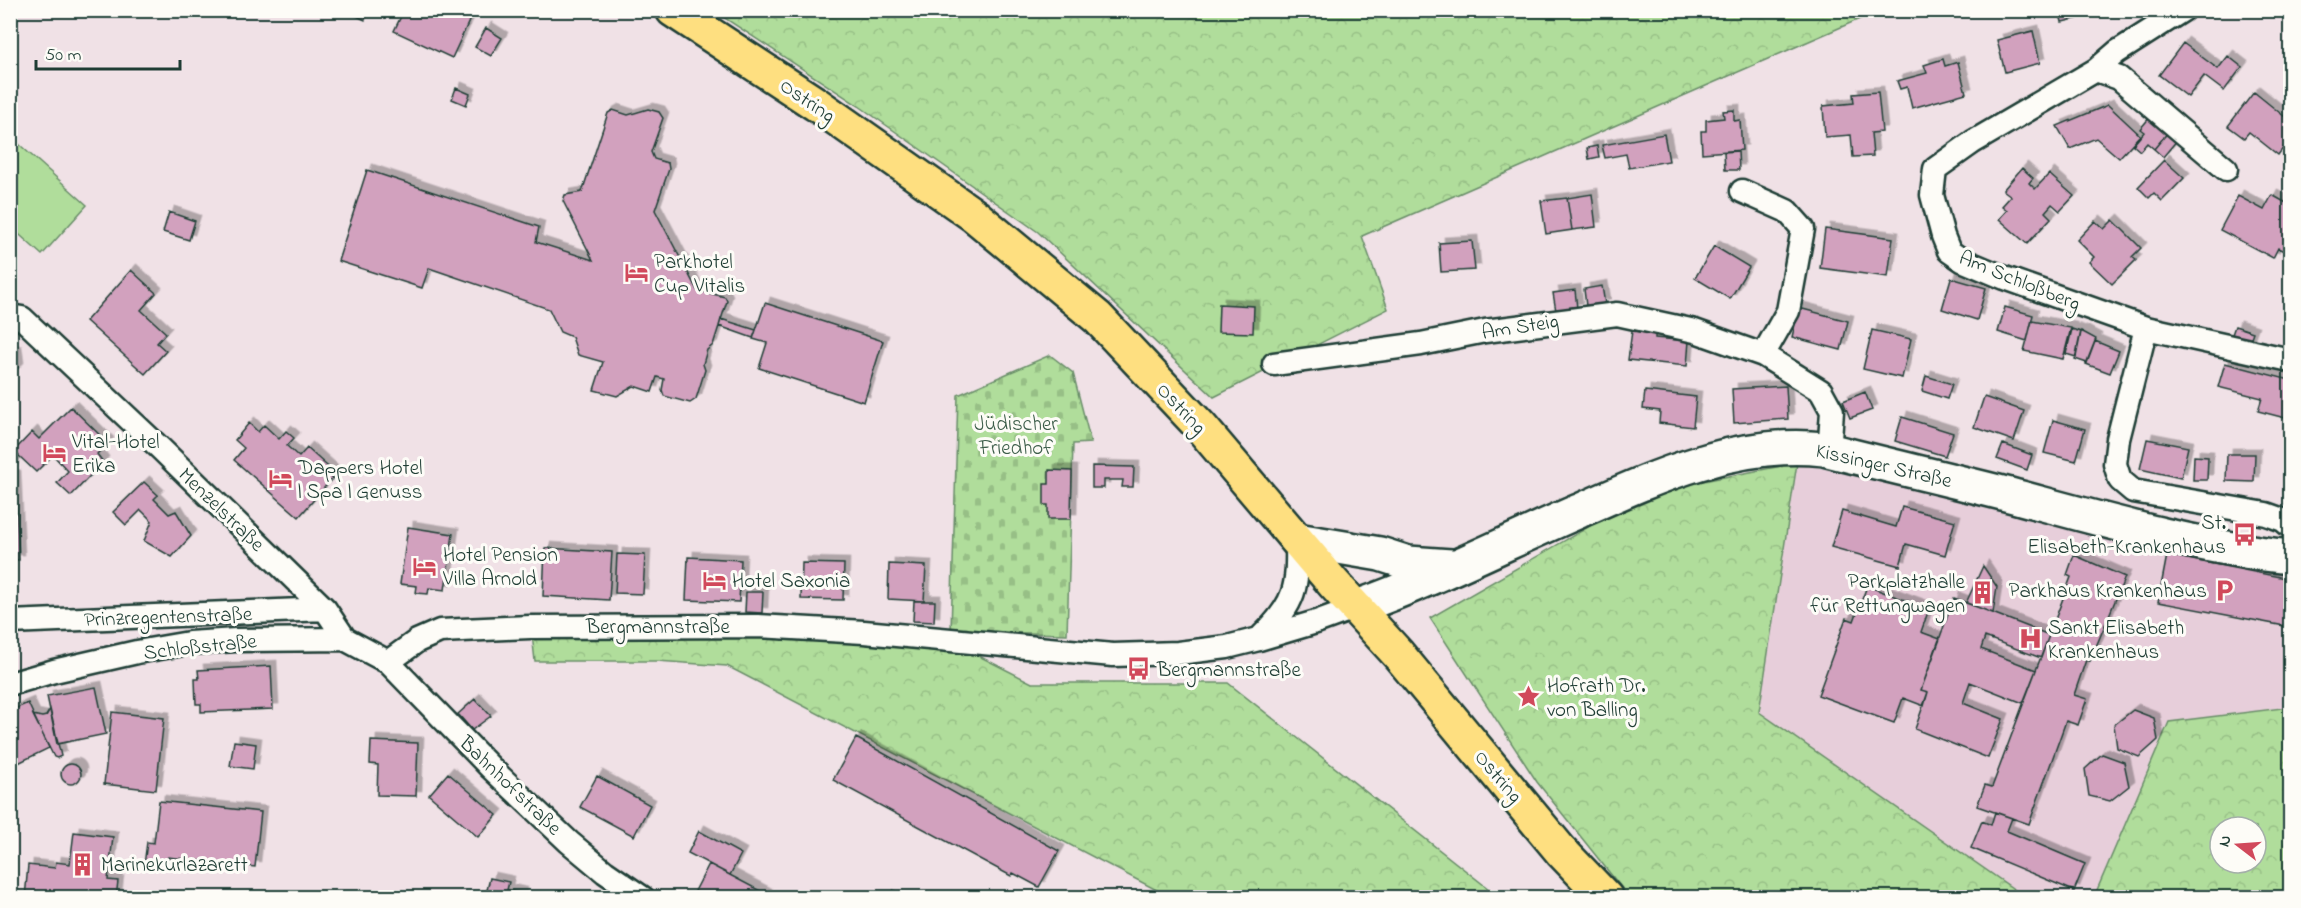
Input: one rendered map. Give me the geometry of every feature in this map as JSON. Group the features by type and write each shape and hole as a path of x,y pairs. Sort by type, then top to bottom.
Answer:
{"main road":[{"name":"Ostring","path":"673,10 816,104 975,216 1098,318 1200,426 1334,584 1398,654 1561,851 1606,897"}],"street":[{"name":"Am Schloßberg","path":"2183,10 2117,52 2096,70 1973,142 1935,169 1932,195 1943,236 1949,251 1962,260 2015,282 2146,328 2290,360"},
{"path":"2096,70 2119,78 2226,169"},
{"path":"1742,191 1787,211 1803,229 1788,311 1763,355"},
{"name":"Am Steig","path":"1274,364 1421,344 1485,331 1617,314 1695,331 1763,355 1821,391 1832,411 1830,439 1824,450"},
{"name":"Menzelstraße","path":"10,316 22,318 161,449 325,609 345,639"},
{"path":"2146,328 2118,439 2115,464 2120,480 2133,491 2265,514 2283,520 2290,526"},
{"name":"Kissinger Straße","path":"1356,607 1404,590 1644,482 1705,461 1759,451 1799,447 1824,450 2159,534 2241,552 2290,557"},
{"path":"1297,540 1380,554 1408,563 1453,567"},
{"name":"Bergmannstraße","path":"1259,639 1282,617 1294,593 1298,572 1297,540"},
{"name":"Bergmannstraße","path":"388,662 417,641 440,631 530,627 758,626 864,632 1113,655 1179,653 1227,647 1259,639 1356,607"},
{"name":"Prinzregentenstraße","path":"10,622 325,609"},
{"name":"Schloßstraße","path":"10,684 96,661 189,643 236,640 345,639 388,662"},
{"name":"Bahnhofstraße","path":"388,662 491,768 569,842 605,872 643,897"}],"shaded area":[{"name":"Sankt Elisabeth Krankenhaus","path":"1797,463 2290,571 2290,707 2169,722 2094,897 2025,897 1759,713"}],"green space":[{"path":"714,11 1878,11 1362,236 1388,309 1214,397 1038,232 859,106"},
{"path":"11,137 87,205 42,255 11,227"},
{"name":"Jüdischer Friedhof","path":"1050,355 1073,373 1091,443 1073,444 1067,634 951,631 958,395"},
{"path":"1797,463 1759,712 2025,897 1629,897 1537,782 1430,618 1651,491"},
{"path":"763,633 969,651 1032,683 1228,683 1499,897 1170,897 727,666 657,661 535,661 532,634"},
{"path":"2290,707 2290,897 2094,897 2169,722"}],"building":[{"path":"344,10 369,10 365,20"},
{"path":"404,10 451,10 470,19 452,58 394,31"},
{"path":"2059,10 2110,10 2110,11 2062,22"},
{"path":"486,28 502,38 491,56 475,47"},
{"path":"2033,31 2040,63 2005,72 1997,40"},
{"path":"2183,43 2218,69 2228,56 2242,67 2224,91 2204,76 2188,97 2159,75"},
{"path":"1943,59 1945,66 1958,62 1966,93 1912,108 1907,87 1900,89 1897,81 1927,73 1924,65"},
{"path":"456,88 470,94 466,105 452,99"},
{"path":"1878,92 1882,132 1871,133 1873,156 1853,157 1851,135 1825,137 1823,106 1854,103 1853,94"},
{"path":"2254,92 2290,121 2290,139 2278,155 2249,132 2244,138 2228,126"},
{"path":"2108,105 2140,135 2119,158 2096,138 2070,149 2057,126"},
{"path":"648,109 659,112 663,118 651,152 654,159 668,163 669,169 655,210 697,290 725,297 727,301 713,345 707,350 703,364 705,370 696,399 690,403 664,396 662,390 664,379 657,377 652,392 634,386 617,396 594,390 603,362 578,355 572,337 560,332 549,309 429,268 422,288 338,261 367,170 539,227 536,242 593,260 563,201 565,195 582,192 608,113 613,110 628,115"},
{"path":"1734,110 1734,121 1740,120 1742,150 1702,153 1701,131 1706,131 1706,120 1724,118 1723,111"},
{"path":"2151,116 2169,131 2154,149 2147,143 2140,151 2133,145 2144,132 2140,129"},
{"path":"2169,131 2178,139 2163,157 2154,149"},
{"path":"1664,134 1669,161 1629,168 1626,154 1605,158 1602,145"},
{"path":"1597,146 1599,157 1589,159 1587,148"},
{"path":"1738,151 1739,170 1725,170 1724,152"},
{"path":"2164,160 2184,178 2162,201 2154,193 2149,198 2138,187"},
{"path":"2022,168 2033,178 2029,183 2035,189 2049,174 2074,196 2060,211 2052,204 2045,212 2051,218 2027,244 1999,219 2007,210 2002,206 2011,196 2003,190"},
{"path":"1592,194 1596,227 1572,230 1567,198"},
{"path":"2272,195 2290,205 2290,248 2288,253 2278,248 2273,258 2220,230 2238,196 2264,210"},
{"path":"1567,198 1572,230 1546,234 1541,201"},
{"path":"169,212 195,221 189,240 163,232"},
{"path":"2113,220 2141,248 2132,257 2136,260 2112,284 2089,262 2094,257 2077,240 2095,221 2104,229"},
{"path":"1825,229 1893,238 1888,277 1820,268"},
{"path":"1472,241 1475,270 1441,272 1439,243"},
{"path":"1714,246 1749,267 1730,299 1695,278"},
{"path":"131,270 156,293 141,310 166,333 157,343 166,351 145,374 86,321"},
{"path":"1951,278 1986,288 1977,320 1942,309"},
{"path":"1602,286 1605,304 1586,306 1584,289"},
{"path":"1575,290 1577,308 1556,311 1553,293"},
{"path":"765,303 883,341 864,402 759,368 767,343 753,339"},
{"path":"1219,304 1254,306 1253,333 1218,332"},
{"path":"2005,307 2033,315 2027,341 1998,332"},
{"path":"1799,308 1848,321 1841,350 1792,337"},
{"path":"721,319 756,330 753,338 719,326"},
{"path":"2032,321 2071,328 2063,359 2024,351"},
{"path":"2235,326 2253,332 2248,346 2230,340"},
{"path":"2072,329 2081,332 2076,357 2066,354"},
{"path":"1872,330 1911,339 1902,378 1863,369"},
{"path":"1632,331 1655,334 1655,338 1689,341 1687,366 1628,360"},
{"path":"2081,331 2096,339 2087,363 2075,359"},
{"path":"2095,341 2119,351 2110,373 2086,364"},
{"path":"10,350 16,352 18,368 10,376"},
{"path":"2225,363 2290,380 2289,419 2258,411 2262,398 2218,387"},
{"path":"1926,376 1952,384 1947,399 1922,391"},
{"path":"1786,386 1788,419 1734,423 1732,389"},
{"path":"1645,391 1696,397 1693,427 1659,423 1660,411 1643,409"},
{"path":"1865,392 1872,410 1850,418 1843,401"},
{"path":"1984,397 2024,411 2014,441 1974,427"},
{"name":"Vital-Hotel Erika","path":"71,407 108,443 97,454 103,462 71,496 57,483 68,471 53,455 36,472 18,455 10,474 10,451 14,451 32,432 39,439"},
{"path":"1902,417 1953,433 1945,456 1895,441"},
{"path":"2053,420 2085,429 2076,461 2044,453"},
{"path":"249,423 258,432 264,425 279,439 286,431 294,438 287,446 299,457 307,448 336,474 299,517 234,460 244,448 235,440"},
{"path":"2147,439 2188,447 2181,478 2140,469"},
{"path":"2003,444 2032,455 2027,470 1997,459"},
{"path":"2227,454 2255,454 2254,482 2226,481"},
{"path":"2194,456 2208,457 2207,480 2193,480"},
{"path":"1092,466 1134,467 1133,487 1122,487 1123,480 1104,480 1104,488 1092,488"},
{"path":"1049,470 1072,471 1071,519 1048,519 1048,505 1044,505 1044,484 1049,484"},
{"name":"Vital-Hotel Erika","path":"10,475 15,476 19,560 10,560"},
{"path":"144,482 158,495 154,499 169,514 176,511 191,536 172,557 144,541 152,521 141,510 126,525 113,512"},
{"path":"1902,507 1955,521 1945,555 1906,544 1900,566 1831,547 1842,511 1896,527"},
{"path":"408,527 453,534 445,590 429,588 428,594 416,593 417,586 400,584"},
{"path":"545,548 612,552 609,600 543,596"},
{"path":"617,554 645,555 643,594 615,593"},
{"path":"2074,555 2125,577 2090,661 2086,660 2074,695 2087,699 2078,725 2066,721 2029,824 1977,806 1985,785 1992,787 2071,577 2067,575"},
{"name":"Parkhaus Krankenhaus","path":"2167,555 2290,579 2290,627 2158,602"},
{"name":"Hotel Saxonia","path":"688,557 741,560 739,602 686,600"},
{"path":"802,563 844,564 843,600 801,599"},
{"path":"889,564 926,566 924,601 888,599"},
{"name":"Parkplatzhalle für Rettungwagen","path":"1983,566 1997,587 1993,613 1966,603"},
{"path":"1867,586 1929,609 1921,632 1940,639 1921,690 1928,692 1924,706 1903,698 1894,723 1818,695 1846,618 1854,621"},
{"path":"746,592 763,592 762,613 745,612"},
{"path":"1954,598 2049,635 2041,658 1985,637 1981,649 2036,670 2023,703 1970,682 1963,703 2003,719 1988,758 1915,729 1928,692 1921,690"},
{"path":"914,601 935,601 934,622 913,621"},
{"path":"271,666 273,709 201,712 201,704 196,704 195,679 199,679 198,670"},
{"path":"96,687 106,734 57,744 47,696"},
{"path":"475,699 491,716 472,730 458,714"},
{"path":"28,703 49,748 10,767 10,711"},
{"path":"50,709 61,756 57,758 54,757 33,715 46,716"},
{"path":"2133,710 2154,718 2158,740 2139,757 2117,748 2114,725"},
{"path":"112,712 164,718 156,790 104,784"},
{"path":"856,738 1059,851 1039,887 1013,873 1011,876 833,780"},
{"path":"234,741 256,744 253,769 230,766"},
{"path":"371,741 418,743 416,796 377,795 378,765 370,764"},
{"path":"2102,754 2124,762 2129,786 2110,801 2089,796 2085,769"},
{"path":"71,764 78,767 81,774 78,781 71,784 64,781 61,774 64,767"},
{"path":"448,773 497,815 478,837 429,795"},
{"path":"597,776 650,805 634,836 580,807"},
{"path":"159,801 261,812 255,867 168,857 166,868 144,865 147,842 154,843"},
{"path":"1995,812 2012,818 2007,831 2085,864 2074,891 1971,848 1982,821 1991,825"},
{"path":"699,831 741,854 730,875 688,853"},
{"name":"Marinekurlazarett","path":"74,832 113,837 108,880 118,881 116,898 25,898 28,865 55,868 56,862 70,864"},
{"path":"709,864 766,894 764,898 697,898 693,895"},
{"path":"490,878 509,882 507,890 522,893 521,898 485,898"}],"railway":[{"path":"892,891 901,898"}],"place":[{"name":"Parkhotel Cup Vitalis","path":"636,273"},
{"name":"Vital-Hotel Erika","path":"54,453"},
{"name":"Dappers Hotel | Spa | Genuss","path":"280,479"},
{"name":"St. Elisabeth-Krankenhaus","path":"2244,534"},
{"name":"Hotel Pension Villa Arnold","path":"425,566"},
{"name":"Hotel Saxonia","path":"714,580"},
{"name":"Parkhaus Krankenhaus","path":"2225,590"},
{"name":"Parkplatzhalle für Rettungwagen","path":"1983,593"},
{"name":"Sankt Elisabeth Krankenhaus","path":"2030,639"},
{"name":"Bergmannstraße","path":"1139,669"},
{"name":"Hofrath Dr. von Balling","path":"1529,697"},
{"name":"Marinekurlazarett","path":"83,864"}]}
